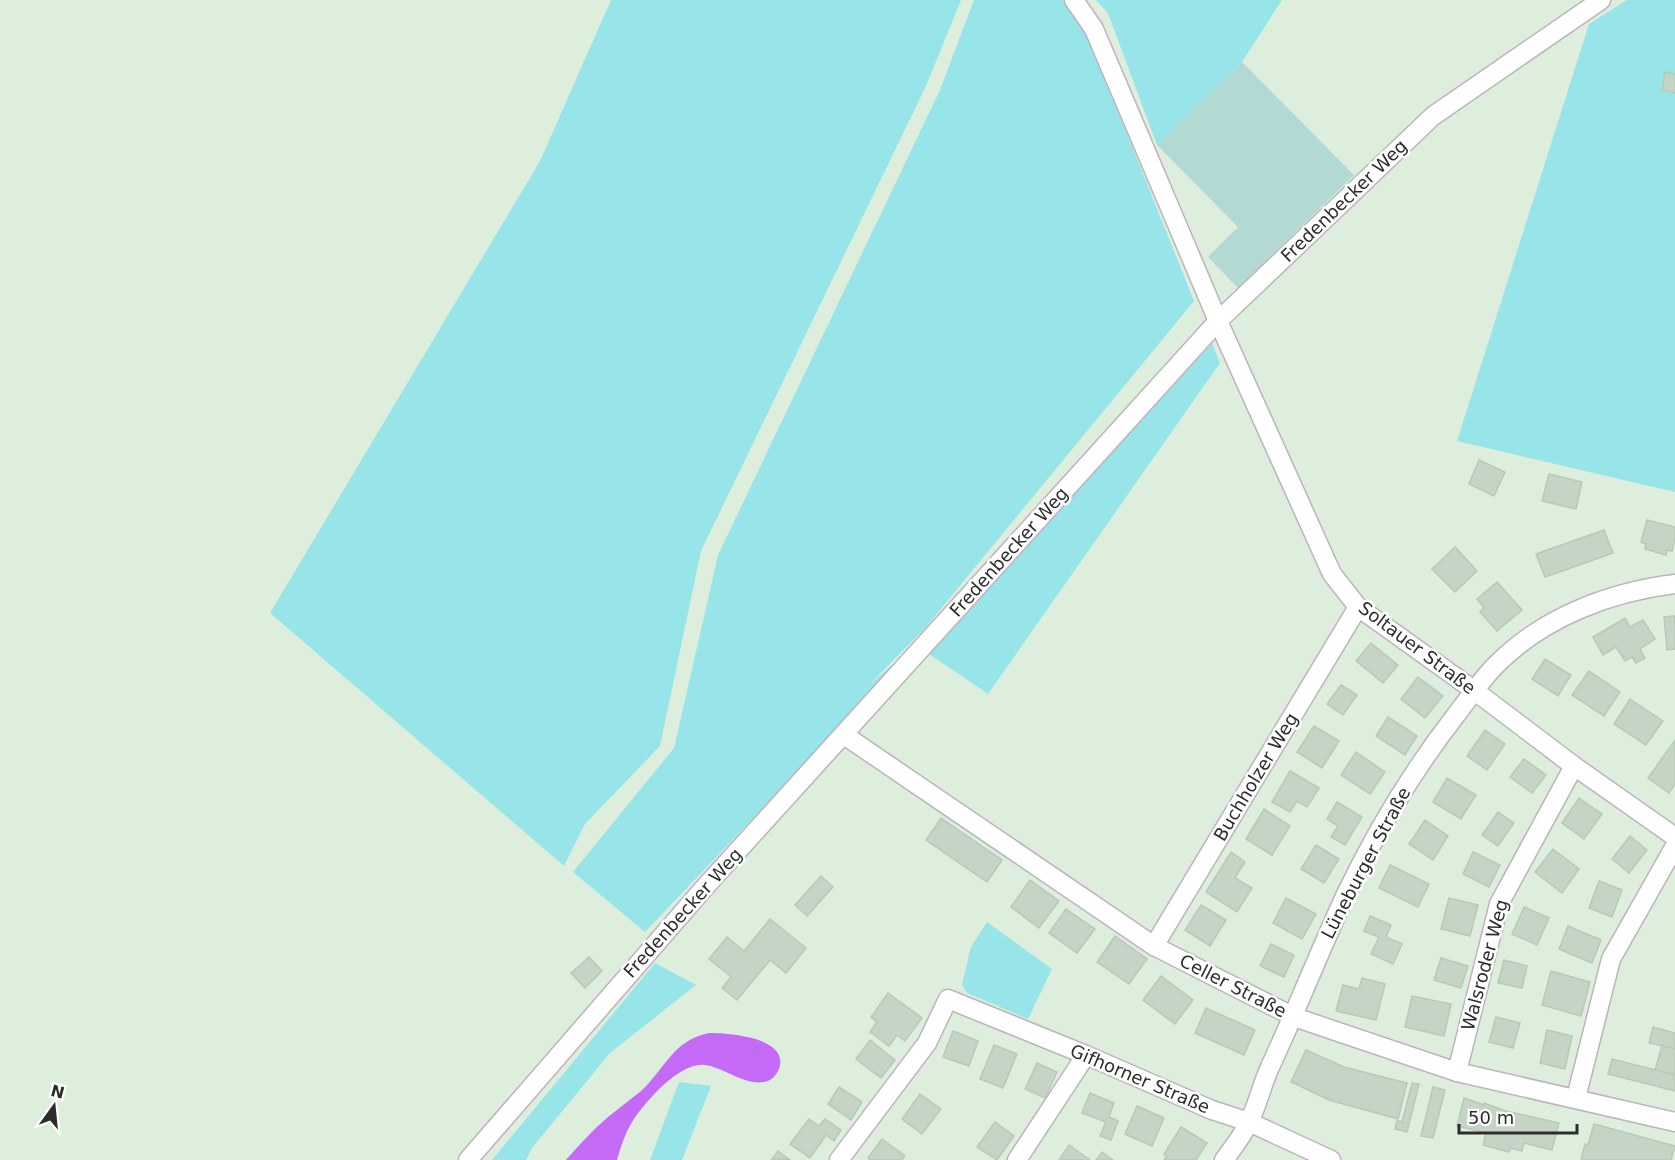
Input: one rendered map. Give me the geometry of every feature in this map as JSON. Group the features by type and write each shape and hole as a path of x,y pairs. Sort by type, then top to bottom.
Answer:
{"street":[{"name":"Soltauer Straße","path":"1074,0 1094,29 1218,321 1332,574 1358,607 1574,766 1675,837"},
{"name":"Fredenbecker Weg","path":"468,1160 698,895 1218,321 1433,116 1601,0"},
{"name":"Lüneburger Straße","path":"1224,1160 1249,1122 1269,1070 1347,892 1372,844 1427,755 1475,691 1500,661 1552,623 1582,608 1612,597 1675,584"},
{"name":"Buchholzer Weg","path":"1154,946 1358,607"},
{"name":"Celler Straße","path":"844,735 1154,946 1294,1017 1457,1072 1675,1122"},
{"name":"Walsroder Weg","path":"1457,1072 1499,904 1574,766"},
{"path":"1576,1098 1611,959 1675,846"},
{"name":"Gifhorner Straße","path":"839,1160 927,1043 948,999 1086,1055 1212,1110 1249,1122 1331,1160"},
{"path":"1017,1160 1086,1055"}],"shaded area":[{"path":"611,0 961,0 926,86 701,551 660,746 585,824 564,866 270,613 540,161"},
{"path":"974,0 1065,0 1089,39 1194,301 926,627 868,686 928,634 645,932 573,872 674,748 718,555 940,90"},
{"path":"1096,0 1282,0 1242,62 1157,145 1108,13"},
{"path":"1627,0 1675,0 1675,492 1457,441 1589,24"},
{"path":"1242,62 1354,175 1238,288 1208,257 1238,227 1157,145"},
{"path":"1212,343 1220,363 988,694 929,654"},
{"path":"987,922 1052,969 1028,1019 967,993 962,984 971,947"},
{"path":"655,963 696,985 610,1053 532,1148 526,1160 492,1160"},
{"path":"709,1033 754,1038 774,1048 779,1056 778,1072 770,1080 754,1082 705,1065 685,1070 664,1085 638,1114 627,1131 617,1160 566,1160 602,1122 650,1082 670,1056 686,1042"},
{"path":"679,1082 711,1086 682,1160 650,1160"}],"building":[{"path":"1665,72 1675,74 1675,93 1662,90"},
{"path":"1479,460 1505,472 1494,496 1469,484"},
{"path":"1549,474 1582,482 1576,509 1542,501"},
{"path":"1647,520 1675,527 1672,551 1667,550 1666,555 1645,549 1646,544 1641,542"},
{"path":"1604,530 1613,553 1545,577 1536,554"},
{"path":"1455,547 1477,571 1455,592 1432,569"},
{"path":"1497,582 1522,610 1497,631 1480,612 1484,608 1477,599"},
{"path":"1675,616 1675,649 1667,650 1664,617"},
{"path":"1625,618 1630,627 1643,620 1655,639 1640,649 1645,658 1636,663 1632,657 1625,661 1616,647 1603,655 1593,637"},
{"path":"1371,643 1398,665 1383,683 1356,661"},
{"path":"1545,659 1571,675 1558,696 1532,679"},
{"path":"1589,671 1620,692 1604,716 1572,695"},
{"path":"1418,677 1443,696 1425,718 1401,699"},
{"path":"1341,685 1357,695 1343,715 1327,704"},
{"path":"1630,699 1663,721 1646,745 1614,724"},
{"path":"1388,717 1417,736 1405,755 1376,736"},
{"path":"1314,726 1339,741 1322,768 1297,752"},
{"path":"1485,730 1505,744 1487,770 1467,756"},
{"path":"1675,740 1675,784 1669,793 1648,778"},
{"path":"1356,752 1385,772 1370,794 1341,775"},
{"path":"1524,759 1546,775 1532,793 1510,777"},
{"path":"1290,771 1319,788 1307,807 1297,801 1290,812 1272,802"},
{"path":"1447,778 1476,795 1461,819 1433,802"},
{"path":"1579,798 1602,814 1584,839 1562,823"},
{"path":"1337,802 1362,817 1345,845 1331,837 1338,826 1327,819"},
{"path":"1264,809 1290,826 1272,855 1246,839"},
{"path":"1498,812 1514,823 1498,846 1482,835"},
{"path":"941,818 1002,860 987,882 926,840"},
{"path":"1425,820 1448,836 1433,860 1409,844"},
{"path":"1630,836 1647,850 1629,873 1612,859"},
{"path":"1316,845 1339,859 1324,883 1301,869"},
{"path":"1553,849 1579,869 1562,893 1535,872"},
{"path":"1231,852 1245,862 1235,878 1252,888 1237,912 1206,892"},
{"path":"1473,852 1500,865 1489,887 1463,874"},
{"path":"1390,865 1429,884 1418,907 1379,888"},
{"path":"821,876 833,887 807,916 795,905"},
{"path":"1030,880 1059,901 1039,928 1011,907"},
{"path":"1599,881 1622,890 1612,917 1589,908"},
{"path":"1286,898 1316,914 1302,939 1273,923"},
{"path":"1449,898 1478,905 1470,936 1441,929"},
{"path":"1201,905 1226,920 1210,946 1185,930"},
{"path":"1524,907 1549,918 1537,945 1512,934"},
{"path":"1066,909 1095,929 1077,953 1049,933"},
{"path":"1370,916 1391,925 1386,937 1402,944 1393,964 1371,954 1379,937 1364,931"},
{"path":"770,919 806,948 786,973 770,960 737,1000 722,988 731,977 709,959 727,937 744,951"},
{"path":"1568,926 1601,940 1592,963 1559,949"},
{"path":"1115,936 1147,959 1129,984 1097,962"},
{"path":"1271,944 1294,955 1284,977 1260,966"},
{"path":"589,957 602,971 585,988 571,973"},
{"path":"1441,958 1468,966 1461,988 1434,980"},
{"path":"1504,960 1527,966 1522,988 1498,983"},
{"path":"1551,971 1590,982 1581,1016 1542,1005"},
{"path":"1161,976 1193,1000 1175,1024 1143,1000"},
{"path":"1362,978 1385,984 1376,1020 1336,1011 1343,985 1359,989"},
{"path":"888,993 922,1018 905,1041 897,1035 889,1046 870,1032 877,1022 871,1017"},
{"path":"1412,996 1451,1004 1444,1036 1405,1027"},
{"path":"1206,1008 1255,1030 1244,1055 1195,1033"},
{"path":"1496,1017 1520,1023 1513,1048 1489,1042"},
{"path":"1653,1027 1675,1033 1675,1049 1649,1043"},
{"path":"1547,1030 1572,1036 1565,1069 1540,1063"},
{"path":"953,1031 978,1041 969,1066 943,1057"},
{"path":"870,1040 895,1060 881,1078 856,1059"},
{"path":"994,1045 1017,1054 1003,1088 980,1079"},
{"path":"1662,1046 1675,1049 1675,1075 1655,1070"},
{"path":"1306,1050 1344,1067 1407,1083 1398,1119 1329,1100 1291,1082"},
{"path":"1612,1059 1675,1075 1675,1091 1608,1074"},
{"path":"1037,1063 1057,1072 1045,1098 1025,1089"},
{"path":"1412,1083 1419,1084 1407,1132 1395,1129 1397,1121 1402,1122"},
{"path":"839,1087 862,1102 851,1120 828,1104"},
{"path":"1433,1087 1445,1090 1433,1138 1421,1136"},
{"path":"1090,1093 1114,1103 1109,1117 1118,1121 1111,1140 1100,1136 1106,1122 1082,1113"},
{"path":"920,1094 941,1109 922,1134 902,1119"},
{"path":"1464,1098 1506,1111 1559,1123 1552,1150 1524,1143 1522,1151 1511,1148 1509,1152 1483,1145 1486,1133 1457,1126"},
{"path":"1137,1106 1164,1118 1152,1146 1125,1134"},
{"path":"809,1119 819,1126 825,1119 841,1130 834,1141 826,1135 810,1158 790,1144"},
{"path":"995,1122 1014,1136 997,1160 977,1147"},
{"path":"1594,1124 1675,1146 1671,1160 1581,1160"},
{"path":"1181,1127 1207,1143 1196,1160 1164,1160 1167,1156 1164,1154"},
{"path":"882,1139 905,1156 902,1160 870,1160 868,1158"},
{"path":"1069,1145 1090,1160 1059,1160"},
{"path":"778,1151 790,1160 772,1159"},
{"path":"1102,1152 1113,1160 1096,1160"}]}
